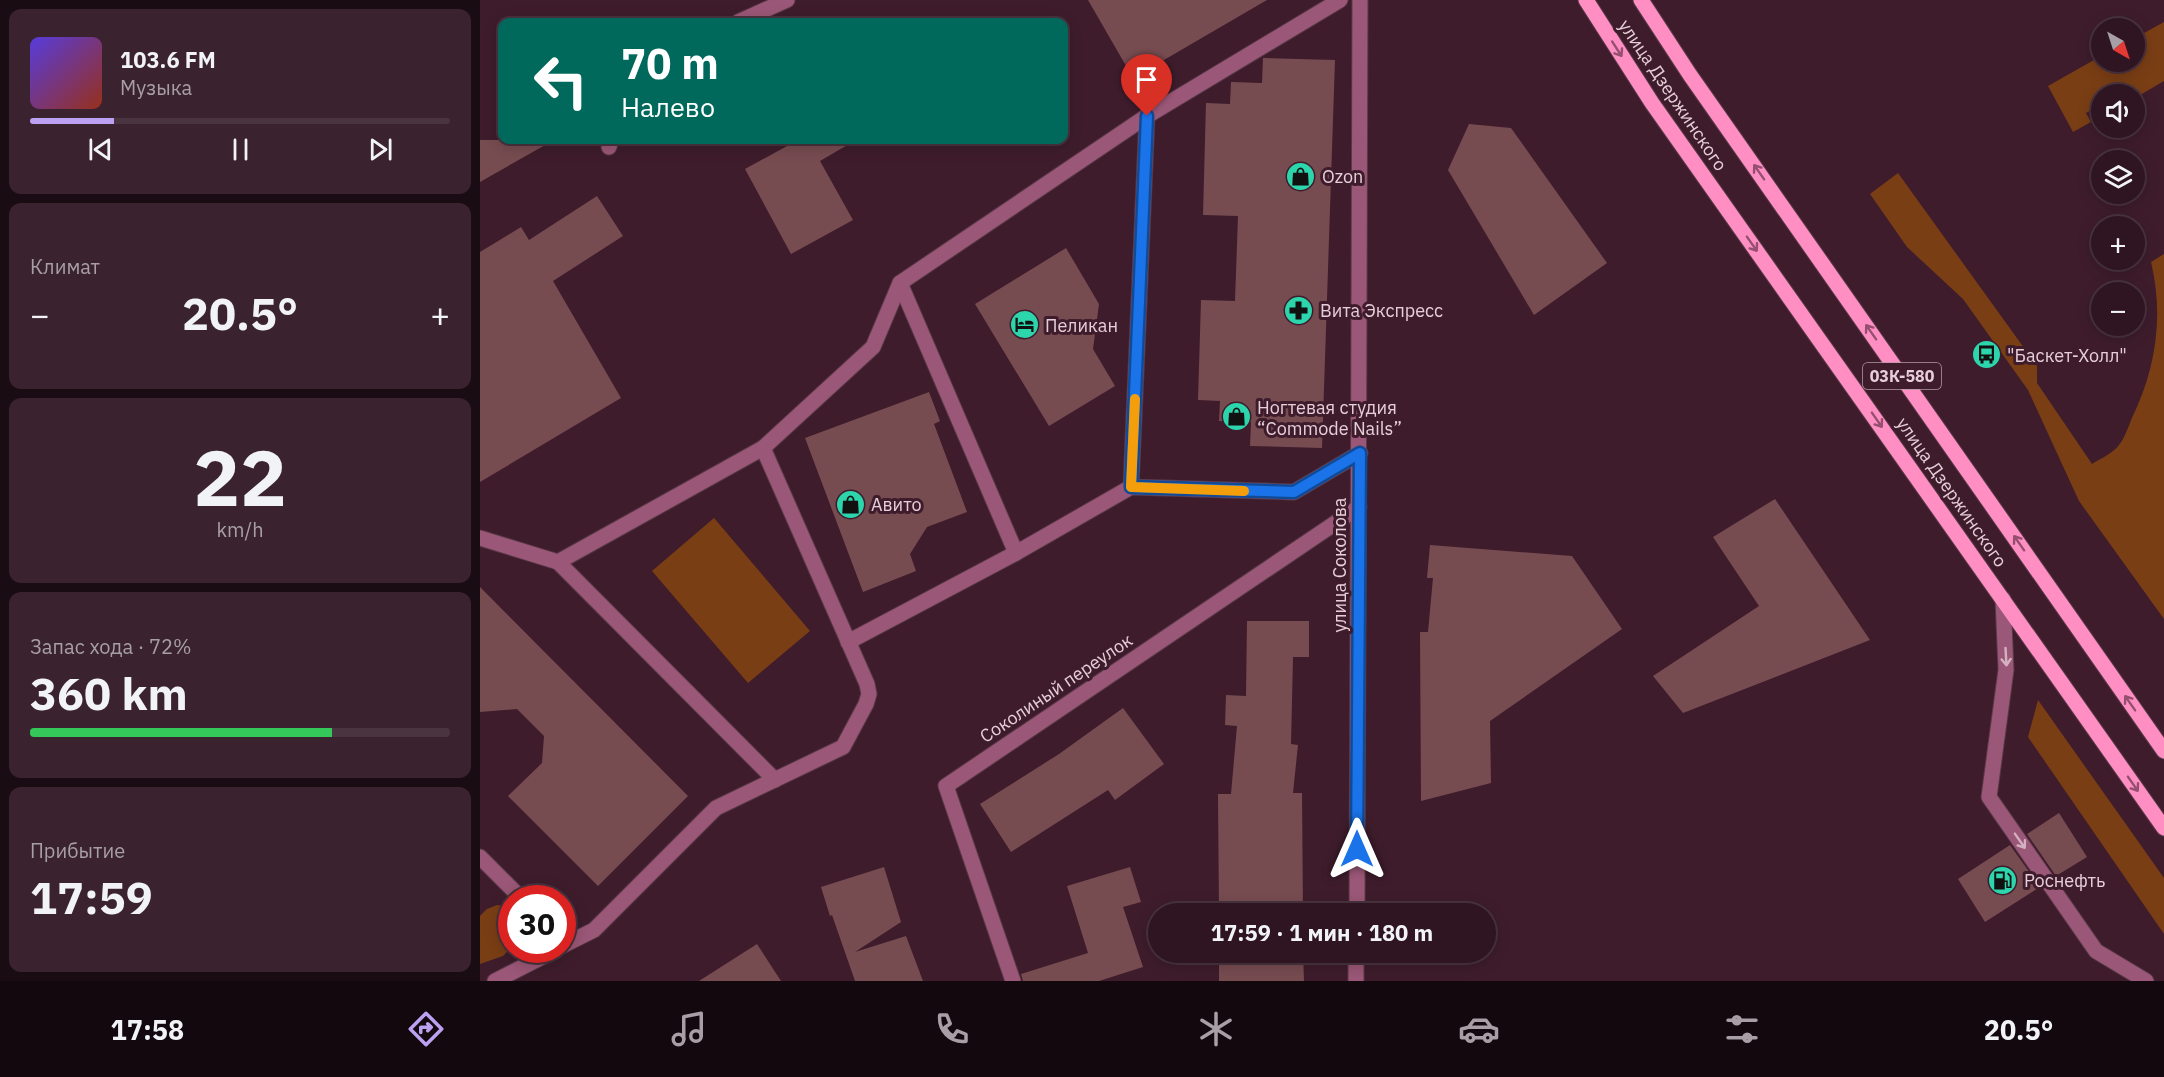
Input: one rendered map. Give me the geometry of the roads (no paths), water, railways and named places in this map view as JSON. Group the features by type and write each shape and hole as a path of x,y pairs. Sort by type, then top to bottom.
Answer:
{"main road":[{"name":"улица Дзержинского","path":"1586,0 1652,103 2164,828"},
{"name":"улица Дзержинского","path":"1641,0 1689,75 2164,751"}],"street":[{"path":"747,18 788,0"},
{"path":"558,562 763,448 873,347 900,283 1147,116 1340,0"},
{"name":"улица Соколова","path":"1357,903 1360,0"},
{"path":"1131,487 1147,116"},
{"path":"900,283 1016,553"},
{"path":"576,938 594,930 716,808 843,747 866,704 869,694 867,684 763,448"},
{"path":"848,642 1016,553 1131,487 1294,492 1360,453"},
{"name":"Соколиный переулок","path":"1013,981 946,786 1359,507"},
{"path":"480,538 558,562 775,780"},
{"path":"2003,599 2006,670 1989,797 2096,951 2146,981"},
{"path":"480,857 508,885"},
{"path":"495,981 528,963"},
{"path":"1356,963 1356,981"}],"place":[{"name":"Ozon","path":"1301,176"},
{"name":"Вита Экспресс","path":"1299,310"},
{"name":"Пеликан","path":"1024,325"},
{"name":"\"Баскет-Холл\"","path":"1986,355"},
{"name":"Ногтевая студия “Commode Nails”","path":"1236,417"},
{"name":"Авито","path":"850,504"},
{"name":"Роснефть","path":"2003,880"}]}
